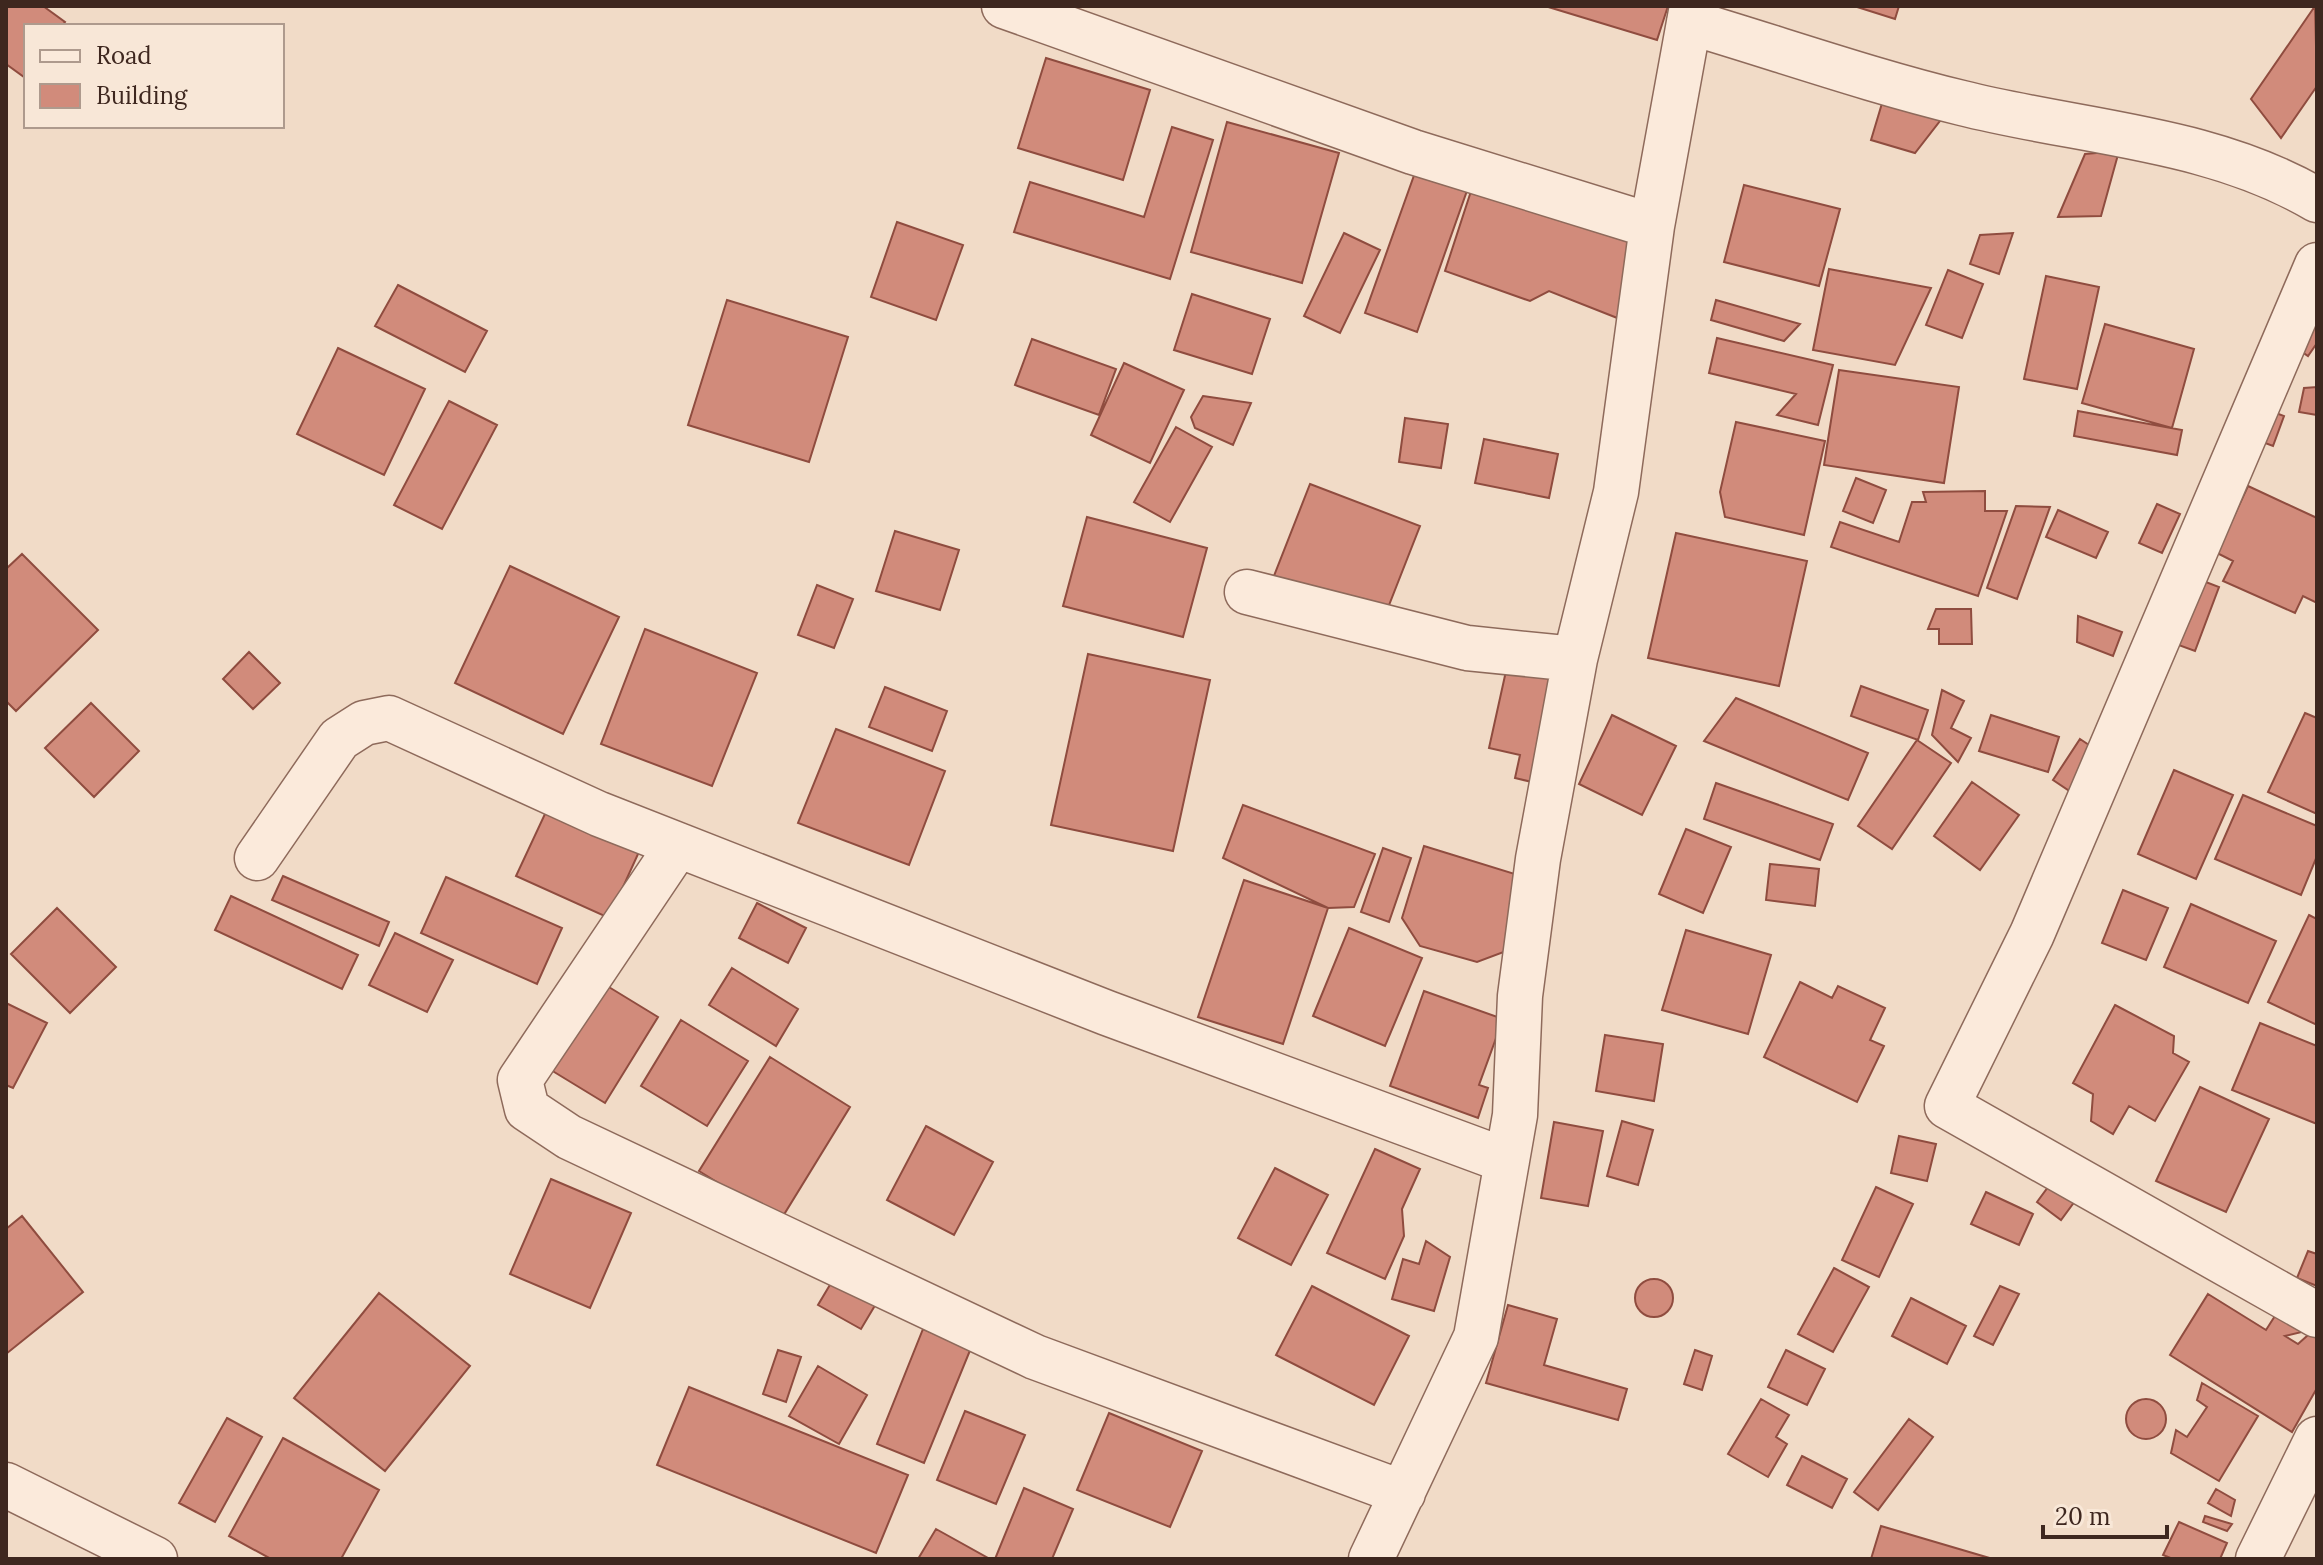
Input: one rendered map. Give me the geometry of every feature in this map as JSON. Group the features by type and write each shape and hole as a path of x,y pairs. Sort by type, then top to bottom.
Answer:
{"street":[{"path":"1004,6 1413,152 1652,226"},
{"path":"1371,1559 1476,1337 1515,1115 1520,996 1538,859 1575,659 1616,492 1652,226 1690,14 1964,104 2089,126 2233,162 2285,181 2317,200"},
{"path":"2317,265 2032,934 1947,1106 2317,1315"},
{"path":"1247,592 1467,648 1575,659"},
{"path":"257,858 339,739 364,723 389,718 599,814 1107,1013 1507,1161"},
{"path":"678,845 520,1080 527,1109 569,1137 1035,1357 1403,1493"},
{"path":"2258,1559 2317,1439"},
{"path":"6,1485 155,1559"}],"building":[{"path":"6,6 43,6 65,22 24,24 24,77 6,64"},
{"path":"1545,6 1668,6 1657,40"},
{"path":"1854,6 1899,6 1895,19"},
{"path":"2315,6 2317,86 2281,138 2251,99"},
{"path":"1046,58 1150,90 1123,180 1018,148"},
{"path":"1883,100 1943,117 1915,153 1871,140"},
{"path":"1227,122 1339,153 1302,283 1191,252"},
{"path":"1172,127 1213,140 1170,279 1014,232 1030,182 1144,217"},
{"path":"2119,151 2101,216 2058,217 2085,154"},
{"path":"1417,167 1469,185 1417,332 1365,313"},
{"path":"1473,185 1643,247 1630,323 1549,291 1530,301 1445,271"},
{"path":"1744,185 1840,209 1819,286 1724,262"},
{"path":"897,222 963,245 936,320 871,297"},
{"path":"1344,233 1380,250 1340,333 1304,316"},
{"path":"2013,233 1999,274 1970,264 1980,235"},
{"path":"1829,269 1931,288 1895,365 1813,350"},
{"path":"1948,270 1983,284 1962,338 1926,325"},
{"path":"2046,276 2099,287 2077,389 2024,379"},
{"path":"398,285 487,331 465,372 375,326"},
{"path":"1192,294 1270,319 1252,374 1174,350"},
{"path":"727,300 848,337 809,462 688,425"},
{"path":"1716,300 1800,324 1784,341 1711,320"},
{"path":"2317,302 2317,343 2308,356 2289,343"},
{"path":"2105,324 2194,349 2172,428 2082,403"},
{"path":"1717,338 1833,365 1818,425 1777,415 1796,394 1709,373"},
{"path":"1032,339 1116,369 1099,415 1015,385"},
{"path":"338,348 425,389 384,475 297,434"},
{"path":"1124,363 1184,390 1150,463 1091,435"},
{"path":"1839,370 1959,387 1944,483 1824,465"},
{"path":"2317,387 2317,415 2299,412 2304,388"},
{"path":"1203,396 1251,403 1233,445 1195,428 1191,417"},
{"path":"449,401 497,425 442,529 394,505"},
{"path":"2268,410 2284,416 2273,446 2257,440"},
{"path":"2078,411 2182,430 2177,455 2074,436"},
{"path":"1405,418 1448,424 1441,468 1399,462"},
{"path":"1736,422 1825,441 1804,535 1725,517 1720,492"},
{"path":"1176,427 1212,447 1170,522 1134,502"},
{"path":"1484,439 1558,454 1549,498 1475,483"},
{"path":"1856,478 1886,490 1873,523 1843,511"},
{"path":"1310,484 1420,526 1382,623 1272,581"},
{"path":"2248,486 2317,518 2317,603 2303,596 2295,613 2223,581 2233,561 2217,553"},
{"path":"1985,491 1985,511 2007,511 1978,596 1831,547 1840,522 1899,542 1912,502 1926,502 1923,492"},
{"path":"2157,504 2180,514 2162,553 2139,543"},
{"path":"2016,506 2050,507 2017,599 1987,588"},
{"path":"2058,510 2108,532 2096,558 2046,537"},
{"path":"1087,517 1207,548 1183,637 1063,606"},
{"path":"895,531 959,550 940,610 876,591"},
{"path":"1676,533 1807,561 1779,686 1648,658"},
{"path":"22,554 98,630 16,711 6,701 6,569"},
{"path":"510,566 619,617 563,734 455,683"},
{"path":"2198,579 2219,587 2195,651 2173,643"},
{"path":"817,585 853,599 834,648 798,635"},
{"path":"1936,609 1971,609 1972,644 1939,644 1939,629 1928,629"},
{"path":"2078,616 2122,632 2113,656 2077,642"},
{"path":"645,629 757,673 712,786 601,744"},
{"path":"249,652 280,683 253,709 223,679"},
{"path":"1088,654 1210,680 1173,851 1051,825"},
{"path":"1508,662 1560,673 1536,783 1515,778 1520,755 1489,748"},
{"path":"1861,686 1928,710 1918,740 1851,716"},
{"path":"885,687 947,711 932,751 869,727"},
{"path":"1942,690 1964,701 1951,728 1971,738 1958,762 1932,735"},
{"path":"1736,698 1868,753 1848,800 1704,741"},
{"path":"91,703 139,751 94,797 45,748"},
{"path":"2305,713 2317,718 2317,814 2268,792"},
{"path":"1612,715 1676,746 1642,815 1579,784"},
{"path":"1991,715 2059,737 2048,772 1979,751"},
{"path":"836,729 945,771 909,865 798,823"},
{"path":"2080,739 2098,751 2071,792 2053,780"},
{"path":"1917,740 1951,763 1892,849 1858,826"},
{"path":"2174,770 2233,795 2196,879 2138,854"},
{"path":"1972,782 2019,815 1980,870 1934,836"},
{"path":"1716,783 1833,824 1820,860 1704,819"},
{"path":"2243,795 2317,826 2317,856 2301,895 2215,859"},
{"path":"551,801 643,843 609,918 516,876"},
{"path":"1243,805 1375,854 1354,907 1328,908 1223,858"},
{"path":"1686,829 1731,847 1703,913 1659,894"},
{"path":"1424,846 1531,879 1509,950 1477,962 1420,946 1402,918"},
{"path":"1383,848 1411,858 1389,922 1361,912"},
{"path":"1770,864 1819,869 1815,906 1766,900"},
{"path":"283,876 389,922 379,946 272,900"},
{"path":"446,877 562,928 537,984 421,933"},
{"path":"1244,880 1328,908 1283,1044 1198,1017"},
{"path":"2123,890 2168,908 2146,960 2102,943"},
{"path":"231,896 358,955 342,989 215,930"},
{"path":"757,903 806,928 788,963 739,938"},
{"path":"2191,904 2276,941 2248,1003 2164,967"},
{"path":"57,908 116,967 70,1013 11,954"},
{"path":"2309,915 2317,919 2317,1025 2268,1002"},
{"path":"1349,928 1422,958 1385,1046 1313,1016"},
{"path":"1686,930 1771,955 1748,1034 1662,1010"},
{"path":"395,933 453,960 427,1012 369,985"},
{"path":"732,968 798,1009 776,1046 709,1005"},
{"path":"599,981 658,1017 605,1103 546,1067"},
{"path":"1800,982 1832,998 1838,986 1885,1008 1870,1040 1884,1046 1857,1102 1764,1057"},
{"path":"1424,991 1503,1019 1479,1085 1488,1088 1478,1118 1390,1086"},
{"path":"6,1003 47,1023 13,1088 6,1085"},
{"path":"2115,1005 2174,1036 2173,1053 2189,1062 2155,1121 2129,1106 2113,1134 2091,1121 2093,1094 2073,1083"},
{"path":"681,1020 748,1061 707,1126 641,1086"},
{"path":"2260,1023 2317,1046 2317,1124 2232,1090"},
{"path":"1605,1035 1663,1044 1654,1101 1596,1091"},
{"path":"770,1057 850,1107 780,1221 699,1171"},
{"path":"2200,1087 2269,1119 2226,1212 2156,1181"},
{"path":"1622,1121 1653,1130 1638,1185 1607,1176"},
{"path":"1554,1122 1603,1131 1588,1206 1541,1198"},
{"path":"926,1126 993,1162 954,1235 887,1200"},
{"path":"1899,1136 1936,1144 1927,1181 1891,1173"},
{"path":"1375,1149 1420,1169 1402,1209 1404,1236 1385,1279 1327,1253"},
{"path":"1275,1168 1328,1195 1291,1265 1238,1238"},
{"path":"551,1179 631,1213 590,1308 510,1274"},
{"path":"2054,1179 2078,1197 2061,1220 2037,1202"},
{"path":"1876,1187 1913,1204 1879,1277 1842,1260"},
{"path":"1986,1192 2033,1214 2019,1245 1971,1224"},
{"path":"22,1216 83,1292 6,1354 6,1229"},
{"path":"1426,1241 1450,1257 1434,1311 1392,1299 1403,1259 1419,1264"},
{"path":"2308,1251 2317,1254 2317,1286 2297,1278"},
{"path":"1834,1268 1869,1287 1833,1352 1798,1334"},
{"path":"834,1278 877,1302 861,1329 818,1305"},
{"path":"1654,1279 1667,1285 1673,1298 1667,1311 1654,1317 1641,1311 1635,1298 1641,1285"},
{"path":"1312,1286 1409,1336 1374,1405 1276,1355"},
{"path":"2000,1286 2019,1294 1993,1345 1974,1336"},
{"path":"379,1293 470,1366 385,1471 294,1398"},
{"path":"2208,1294 2266,1330 2282,1305 2306,1331 2285,1336 2298,1344 2317,1327 2317,1388 2292,1432 2170,1355"},
{"path":"1911,1298 1966,1326 1947,1364 1892,1336"},
{"path":"1508,1305 1557,1319 1544,1365 1627,1389 1618,1420 1486,1383"},
{"path":"923,1329 971,1348 924,1463 877,1444"},
{"path":"778,1350 801,1357 786,1402 763,1394"},
{"path":"1695,1350 1712,1356 1702,1390 1684,1384"},
{"path":"1786,1350 1825,1369 1807,1405 1768,1387"},
{"path":"818,1366 867,1395 839,1444 789,1416"},
{"path":"2202,1383 2258,1416 2219,1481 2171,1453 2176,1430 2187,1437 2207,1407 2197,1400"},
{"path":"689,1387 908,1475 876,1553 657,1465"},
{"path":"1761,1399 1789,1415 1776,1437 1787,1444 1768,1477 1728,1454"},
{"path":"2146,1399 2160,1405 2166,1419 2160,1433 2146,1439 2132,1433 2126,1419 2132,1405"},
{"path":"965,1411 1025,1435 996,1504 937,1480"},
{"path":"1109,1413 1202,1451 1170,1527 1077,1490"},
{"path":"227,1418 262,1437 215,1522 179,1503"},
{"path":"1909,1419 1933,1437 1878,1510 1854,1492"},
{"path":"283,1438 379,1490 341,1559 271,1559 229,1536"},
{"path":"1802,1456 1847,1479 1832,1508 1787,1485"},
{"path":"1024,1488 1073,1509 1052,1559 995,1559"},
{"path":"2216,1489 2235,1500 2231,1516 2208,1503"},
{"path":"2205,1516 2232,1524 2227,1531 2203,1522"},
{"path":"2179,1522 2227,1543 2220,1559 2173,1559 2163,1555"},
{"path":"1881,1526 1993,1559 1871,1559"},
{"path":"936,1529 988,1558 918,1559"}]}
